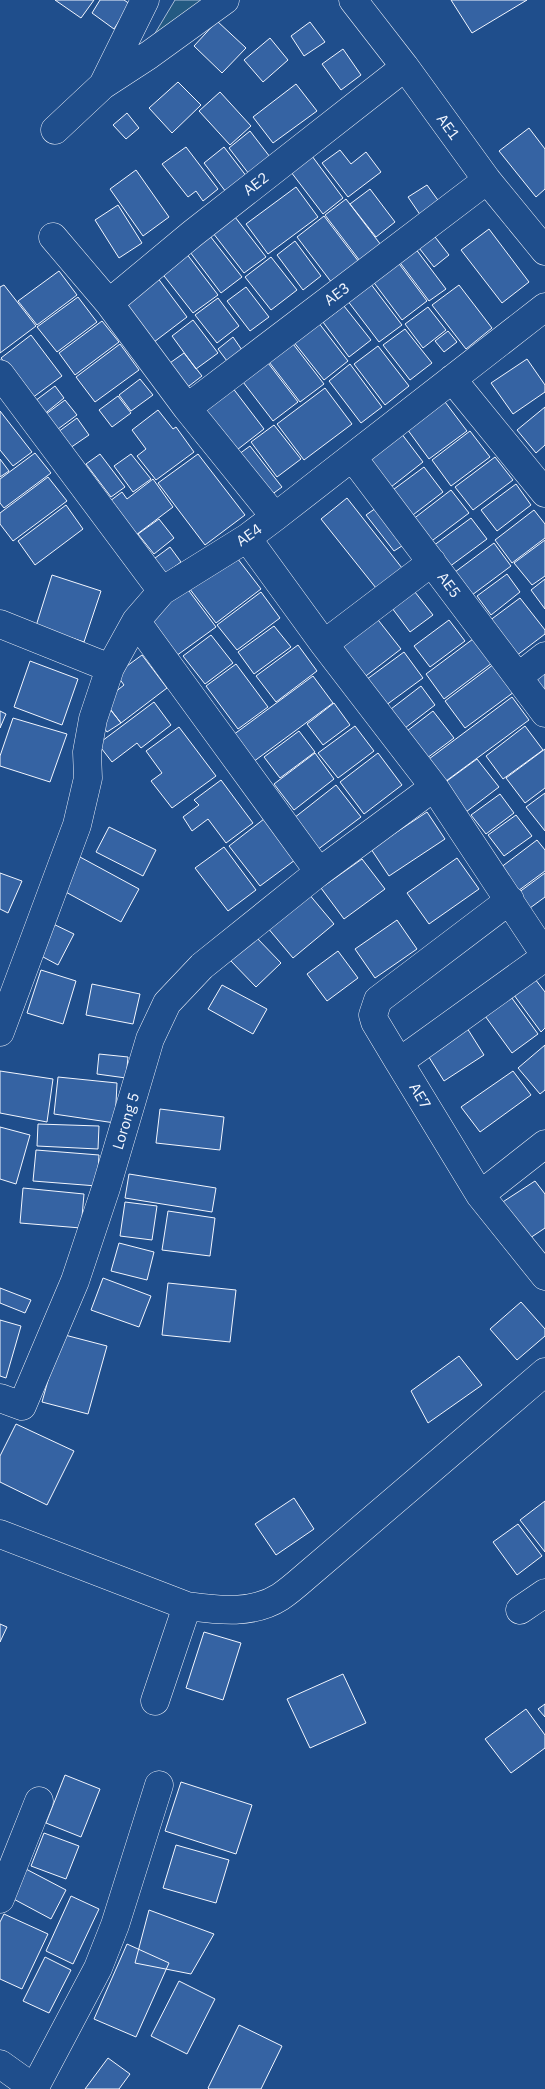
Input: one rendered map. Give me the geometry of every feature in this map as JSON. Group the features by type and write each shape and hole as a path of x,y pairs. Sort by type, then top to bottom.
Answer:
{"street":[{"path":"103,85 145,0"},
{"path":"56,130 103,85 149,55 225,0"},
{"name":"AE1","path":"353,0 405,67 487,180 545,251"},
{"name":"AE2","path":"109,303 192,234 405,67"},
{"name":"AE3","path":"187,408 487,180"},
{"path":"53,237 109,303 187,408 275,517"},
{"name":"AE4","path":"0,1032 77,824 88,778 87,752 93,719 110,668 136,621 162,591 247,538 353,458 545,307"},
{"path":"0,374 162,591"},
{"path":"452,379 545,493"},
{"name":"AE5","path":"353,458 545,713"},
{"path":"247,538 324,644 434,788 510,900 545,956 399,1062"},
{"path":"324,644 432,562"},
{"path":"136,621 319,872 434,788"},
{"path":"0,624 110,668"},
{"path":"518,677 545,656"},
{"name":"Lorong 5","path":"0,1398 22,1406 75,1281 106,1188 150,1039 166,1003 202,966 319,872"},
{"name":"AE7","path":"510,900 378,1000 373,1015 375,1022 480,1195 545,1276"},
{"path":"480,1195 545,1144"},
{"path":"0,1534 187,1606 220,1610 251,1609 279,1598 545,1372"},
{"path":"520,1610 545,1593"},
{"path":"155,1701 187,1606"},
{"path":"0,2064 34,2089 98,1968 115,1925 159,1785"},
{"path":"0,1899 40,1801"}],"shaded area":[{"path":"175,0 222,0 142,55"}],"building":[{"path":"55,0 94,0 81,18"},
{"path":"100,0 124,0 130,4 114,29 92,13"},
{"path":"451,0 527,0 472,33"},
{"path":"217,21 246,48 222,73 194,46"},
{"path":"310,22 325,42 304,56 291,36"},
{"path":"270,38 288,60 263,82 244,60"},
{"path":"343,49 361,75 341,90 322,64"},
{"path":"178,82 201,105 172,133 149,108"},
{"path":"296,84 317,111 273,143 253,117"},
{"path":"220,92 251,126 230,145 199,111"},
{"path":"127,113 139,128 126,139 113,125"},
{"path":"529,128 545,149 545,189 536,197 499,151"},
{"path":"250,131 270,157 249,174 229,148"},
{"path":"186,147 218,189 203,201 196,191 188,197 162,164"},
{"path":"224,147 247,177 226,192 204,163"},
{"path":"340,150 351,164 366,152 381,172 348,197 322,163"},
{"path":"312,156 343,198 323,214 291,172"},
{"path":"136,170 169,217 143,236 110,189"},
{"path":"427,185 440,203 421,216 408,197"},
{"path":"296,187 318,217 268,254 246,224"},
{"path":"370,189 395,222 376,237 350,204"},
{"path":"346,199 381,245 360,261 325,215"},
{"path":"118,205 142,243 119,258 95,220"},
{"path":"324,216 359,262 332,283 297,237"},
{"path":"235,217 266,257 244,273 213,233"},
{"path":"489,229 529,282 502,303 461,250"},
{"path":"432,233 449,255 434,267 416,244"},
{"path":"210,236 242,277 221,293 190,252"},
{"path":"295,241 321,276 303,290 277,255"},
{"path":"415,248 446,289 429,301 398,260"},
{"path":"186,253 218,295 193,313 161,272"},
{"path":"271,257 297,290 271,310 245,277"},
{"path":"394,257 427,301 402,320 369,276"},
{"path":"59,271 77,295 37,325 18,301"},
{"path":"154,273 187,317 154,342 121,299"},
{"path":"367,279 402,325 379,342 344,296"},
{"path":"4,285 36,326 0,353 0,287"},
{"path":"459,285 492,328 466,349 432,305"},
{"path":"246,287 269,317 250,331 227,301"},
{"path":"78,297 97,322 57,352 37,327"},
{"path":"218,298 239,326 217,343 195,315"},
{"path":"344,306 371,340 349,357 323,322"},
{"path":"428,307 446,330 423,348 405,324"},
{"path":"193,320 218,353 196,369 172,336"},
{"path":"102,321 119,342 75,375 59,353"},
{"path":"318,322 348,361 324,380 293,341"},
{"path":"405,329 432,363 410,380 383,345"},
{"path":"448,331 457,342 444,352 435,341"},
{"path":"31,335 62,376 32,398 1,358"},
{"path":"233,337 242,350 227,361 218,349"},
{"path":"290,340 324,384 300,402 266,358"},
{"path":"120,344 139,370 95,402 76,377"},
{"path":"378,346 409,386 385,405 354,364"},
{"path":"184,353 202,376 185,389 167,365"},
{"path":"265,359 298,402 273,421 240,378"},
{"path":"527,359 545,385 545,392 513,414 491,383"},
{"path":"350,364 382,407 361,423 329,381"},
{"path":"140,379 153,395 131,411 119,395"},
{"path":"55,386 64,398 37,420 27,407"},
{"path":"232,387 264,429 233,453 201,411"},
{"path":"325,388 352,424 304,460 277,424"},
{"path":"439,394 467,431 429,459 402,422"},
{"path":"118,396 131,413 112,427 99,410"},
{"path":"65,400 77,415 58,429 46,414"},
{"path":"545,407 545,445 536,453 517,430"},
{"path":"158,410 173,429 176,427 194,452 156,480 137,456 146,449 132,430"},
{"path":"0,411 32,452 13,466 0,450"},
{"path":"77,418 89,435 70,448 58,432"},
{"path":"274,425 301,459 277,477 251,442"},
{"path":"398,429 423,462 391,487 366,454"},
{"path":"470,431 490,457 451,486 432,460"},
{"path":"250,446 282,487 267,498 235,457"},
{"path":"35,453 51,473 4,508 0,503 0,479"},
{"path":"100,454 125,487 111,497 86,464"},
{"path":"131,454 151,479 133,492 114,466"},
{"path":"198,454 245,515 205,545 158,483"},
{"path":"495,457 513,480 473,510 455,487"},
{"path":"0,459 9,471 0,477"},
{"path":"424,467 443,492 405,521 386,495"},
{"path":"48,477 67,501 13,541 0,524 0,513"},
{"path":"153,479 173,507 128,541 102,507 122,492 127,499"},
{"path":"516,484 531,505 497,531 481,510"},
{"path":"451,490 469,513 425,546 408,523"},
{"path":"347,498 402,568 376,588 321,519"},
{"path":"66,505 83,529 35,565 18,541"},
{"path":"376,508 405,544 394,551 366,515"},
{"path":"534,510 545,524 545,538 512,563 495,540"},
{"path":"471,518 487,539 449,567 433,546"},
{"path":"159,519 174,538 154,554 138,534"},
{"path":"545,540 545,576 532,585 514,563"},
{"path":"494,543 511,566 468,598 451,575"},
{"path":"170,547 181,562 158,579 147,564"},
{"path":"234,554 261,589 216,623 189,588"},
{"path":"507,574 520,592 491,615 477,596"},
{"path":"52,575 101,591 84,642 36,626"},
{"path":"545,579 545,609 531,590"},
{"path":"186,587 216,627 176,656 146,616"},
{"path":"411,587 433,615 410,632 389,604"},
{"path":"261,592 280,618 237,650 217,625"},
{"path":"520,598 545,630 545,634 516,656 489,621"},
{"path":"375,616 401,649 358,682 332,648"},
{"path":"449,620 465,641 430,667 414,646"},
{"path":"274,626 291,647 254,674 238,652"},
{"path":"211,635 233,663 205,684 183,656"},
{"path":"473,639 492,663 444,699 426,674"},
{"path":"298,645 317,671 276,702 256,676"},
{"path":"404,652 423,678 378,711 359,685"},
{"path":"142,655 167,688 121,723 104,701 124,685 116,674"},
{"path":"30,661 78,679 62,725 14,707"},
{"path":"545,663 545,698 528,676"},
{"path":"236,664 268,707 238,729 206,686"},
{"path":"494,664 514,692 465,728 445,701"},
{"path":"313,676 333,703 253,762 233,735"},
{"path":"421,686 435,705 405,728 391,709"},
{"path":"512,697 529,720 446,781 429,759"},
{"path":"154,702 171,725 141,748 137,743 112,762 98,744"},
{"path":"334,703 350,725 323,745 307,724"},
{"path":"109,708 121,723 107,732 96,717"},
{"path":"0,711 6,714 0,728"},
{"path":"433,711 454,738 423,761 403,734"},
{"path":"13,718 67,734 50,782 0,766 0,756"},
{"path":"355,726 374,751 338,778 318,753"},
{"path":"525,726 543,750 503,779 486,756"},
{"path":"179,727 216,776 172,808 151,781 162,773 146,751"},
{"path":"299,731 315,752 280,778 264,757"},
{"path":"545,749 545,788 525,803 506,778"},
{"path":"315,753 334,779 294,810 274,784"},
{"path":"378,753 402,785 364,814 340,782"},
{"path":"477,759 499,787 462,815 440,786"},
{"path":"221,780 253,823 226,843 208,819 192,831 183,817 199,805 194,800"},
{"path":"336,785 361,817 317,850 294,818"},
{"path":"545,793 545,831 526,807"},
{"path":"500,794 514,813 486,834 471,815"},
{"path":"427,812 445,839 389,876 371,849"},
{"path":"516,815 532,836 504,856 488,835"},
{"path":"264,819 295,860 260,886 229,846"},
{"path":"109,827 156,850 143,876 96,852"},
{"path":"537,840 545,850 545,871 518,891 500,868"},
{"path":"224,847 256,890 228,911 195,868"},
{"path":"80,857 139,889 121,922 62,890"},
{"path":"457,858 479,889 429,924 407,893"},
{"path":"362,859 385,889 344,919 321,888"},
{"path":"0,873 22,881 8,913 0,909"},
{"path":"545,873 545,897 530,908 518,893"},
{"path":"308,893 334,924 293,958 267,927"},
{"path":"397,920 417,949 375,978 355,949"},
{"path":"47,921 74,934 58,965 32,951"},
{"path":"255,936 281,963 256,987 230,960"},
{"path":"338,951 358,978 327,1001 307,974"},
{"path":"41,970 76,981 63,1024 27,1013"},
{"path":"535,979 545,992 545,1028 541,1032 514,995"},
{"path":"92,984 140,994 133,1024 86,1015"},
{"path":"222,985 267,1009 253,1034 208,1009"},
{"path":"506,990 538,1034 512,1053 480,1009"},
{"path":"467,1028 484,1055 444,1081 427,1054"},
{"path":"545,1045 545,1090 540,1094 518,1068"},
{"path":"99,1054 128,1057 126,1078 97,1074"},
{"path":"0,1071 53,1079 47,1122 0,1113"},
{"path":"513,1071 531,1095 480,1132 461,1107"},
{"path":"58,1077 117,1083 115,1123 54,1114"},
{"path":"160,1109 224,1117 220,1150 156,1143"},
{"path":"38,1124 99,1126 98,1149 37,1146"},
{"path":"0,1127 30,1135 16,1184 0,1179"},
{"path":"36,1150 99,1155 97,1186 33,1181"},
{"path":"129,1174 216,1188 212,1212 125,1198"},
{"path":"535,1181 545,1194 545,1228 524,1242 495,1207"},
{"path":"23,1188 84,1194 81,1228 20,1223"},
{"path":"125,1202 157,1206 152,1240 120,1236"},
{"path":"168,1211 215,1218 210,1256 162,1250"},
{"path":"119,1243 154,1252 147,1280 111,1271"},
{"path":"103,1278 151,1296 139,1327 91,1310"},
{"path":"168,1283 236,1290 230,1342 162,1335"},
{"path":"0,1288 31,1300 25,1313 0,1303"},
{"path":"521,1302 545,1329 545,1336 517,1360 490,1329"},
{"path":"0,1320 21,1326 6,1378 0,1376"},
{"path":"61,1334 107,1346 88,1414 42,1402"},
{"path":"459,1356 482,1385 428,1423 411,1391"},
{"path":"16,1424 74,1451 47,1505 0,1482 0,1456"},
{"path":"294,1498 314,1529 276,1555 255,1524"},
{"path":"545,1501 545,1552 520,1520"},
{"path":"518,1524 542,1556 517,1575 493,1542"},
{"path":"0,1624 7,1627 0,1642"},
{"path":"204,1632 241,1643 223,1700 186,1688"},
{"path":"343,1674 366,1723 310,1748 287,1699"},
{"path":"545,1704 545,1717 538,1709"},
{"path":"526,1709 545,1735 545,1748 511,1773 485,1739"},
{"path":"65,1775 100,1789 81,1837 46,1823"},
{"path":"181,1782 252,1805 236,1854 165,1831"},
{"path":"44,1833 79,1846 66,1879 31,1866"},
{"path":"176,1845 229,1860 216,1903 163,1888"},
{"path":"24,1868 66,1890 51,1919 8,1896"},
{"path":"71,1896 99,1909 73,1964 46,1951"},
{"path":"149,1910 214,1934 191,1974 135,1963"},
{"path":"4,1914 48,1934 22,1989 0,1979 0,1922"},
{"path":"127,1944 169,1963 136,2037 94,2019"},
{"path":"45,1957 71,1970 49,2013 23,2001"},
{"path":"179,1981 215,1999 187,2054 151,2036"},
{"path":"239,2025 282,2046 261,2089 209,2089 208,2088"},
{"path":"108,2058 130,2074 119,2089 85,2089"}]}
